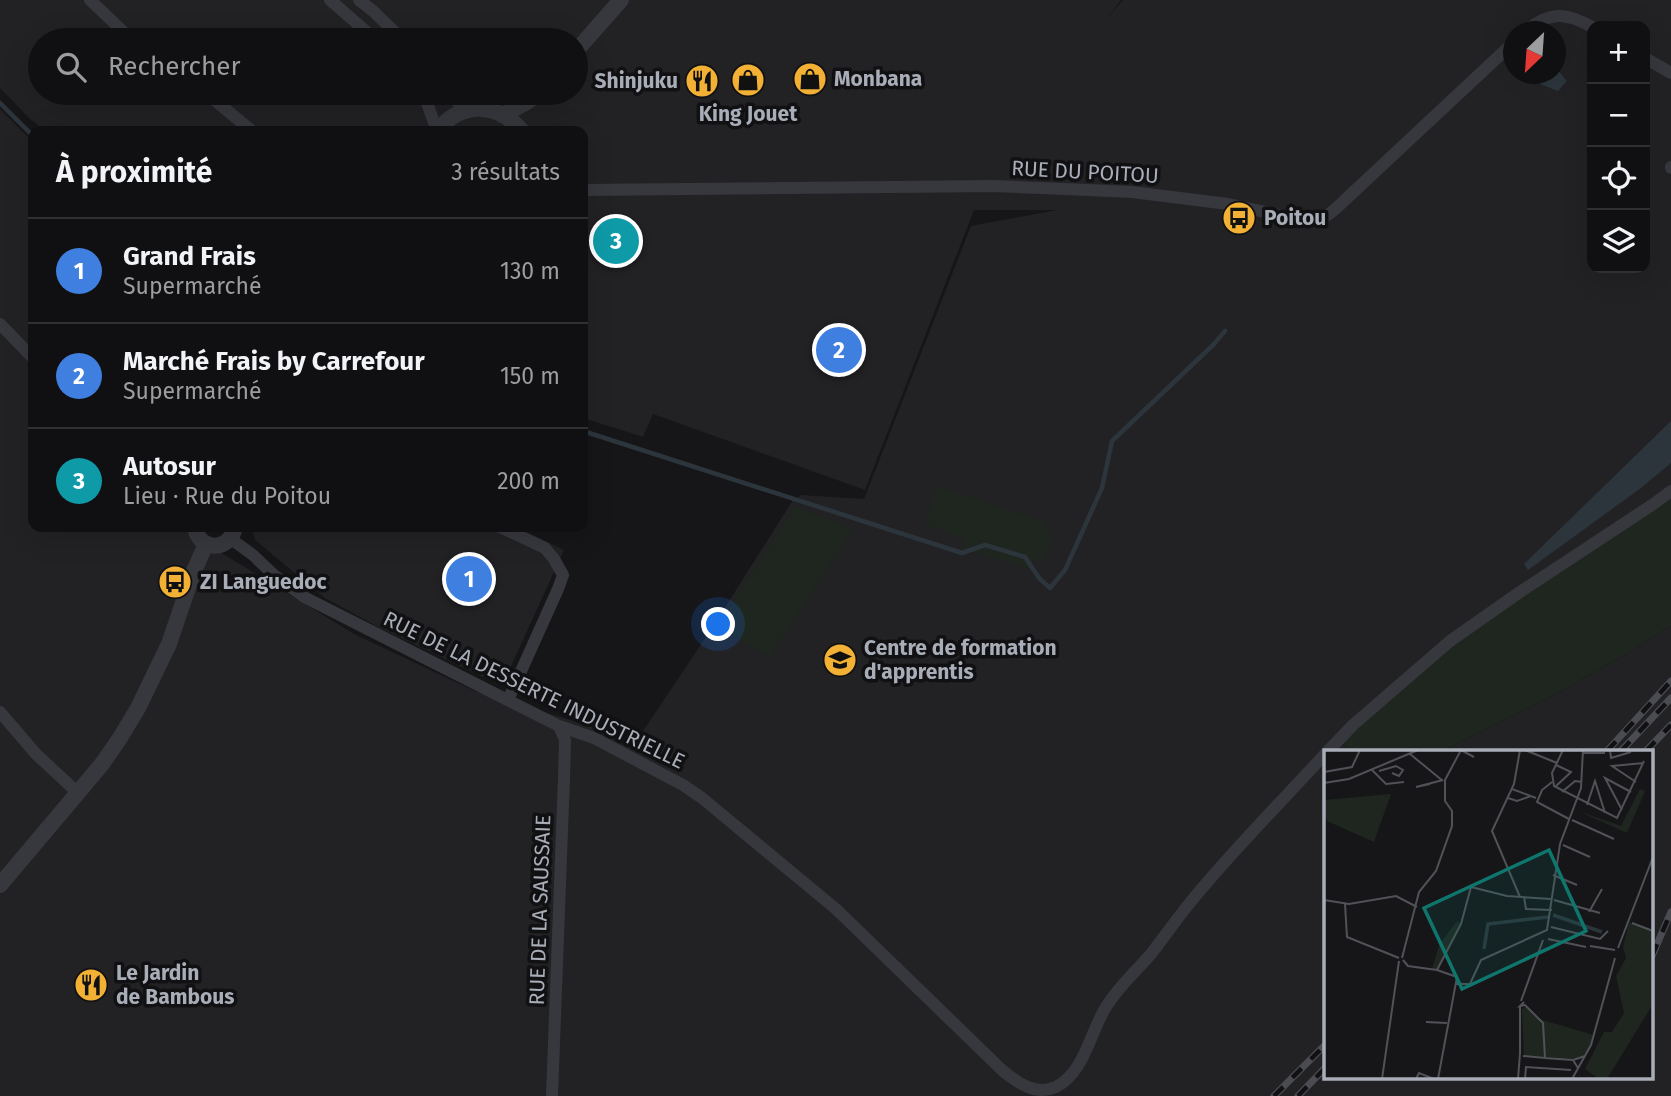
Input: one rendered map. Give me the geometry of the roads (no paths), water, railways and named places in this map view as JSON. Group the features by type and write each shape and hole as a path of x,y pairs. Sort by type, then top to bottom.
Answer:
{"street":[{"path":"90,0 119,28"},
{"path":"330,0 362,28"},
{"path":"359,0 390,28"},
{"path":"588,37 621,0"},
{"path":"1539,21 1556,15 1570,16 1587,24"},
{"name":"RUE DU POITOU","path":"588,190 994,186 1088,190 1132,192 1228,204 1314,221 1326,217 1503,52"},
{"path":"1650,61 1671,73"},
{"path":"221,105 246,126"},
{"path":"428,105 435,126"},
{"path":"462,105 468,110"},
{"path":"503,114 521,105"},
{"path":"524,126 534,105"},
{"path":"441,126 456,114 480,108 503,114 518,126"},
{"path":"0,324 28,353"},
{"name":"RUE DE LA DESSERTE INDUSTRIELLE","path":"1329,750 1353,725 1450,641 1671,491"},
{"path":"196,532 206,544 213,546 222,545 233,533"},
{"path":"508,700 563,575 545,548 511,532"},
{"name":"RUE DE LA DESSERTE INDUSTRIELLE","path":"233,533 275,576 306,598 559,726 594,738 683,785 702,798 836,909 1003,1071 1019,1084 1039,1090 1054,1088 1070,1075 1111,999 1152,953 1193,899 1324,755"},
{"path":"0,885 102,764 138,708 169,644 193,573 206,544"},
{"path":"0,712 36,754 78,793"},
{"name":"RUE DE LA SAUSSAIE","path":"552,1096 565,753 565,740 559,726"}],"waterway":[{"path":"0,103 28,131"},
{"path":"588,433 962,553 985,545 1025,557 1039,578 1050,588 1065,570 1102,488 1112,441 1225,331"}],"railway":[{"path":"1608,750 1671,681"},
{"path":"1622,750 1671,698"},
{"path":"1647,750 1671,725"},
{"path":"1654,951 1671,912"},
{"path":"1274,1096 1324,1046"},
{"path":"1298,1096 1324,1069"}],"place":[{"name":"Monbana","path":"810,79"},
{"name":"King Jouet","path":"748,80"},
{"name":"Shinjuku","path":"702,81"},
{"name":"Poitou","path":"1239,218"},
{"name":"Autosur","path":"616,241"},
{"name":"Marché Frais by Carrefour","path":"839,350"},
{"name":"Grand Frais","path":"469,579"},
{"name":"ZI Languedoc","path":"175,582"},
{"name":"Centre de formation d'apprentis","path":"840,660"},
{"name":"Le Jardin de Bambous","path":"91,985"}]}
